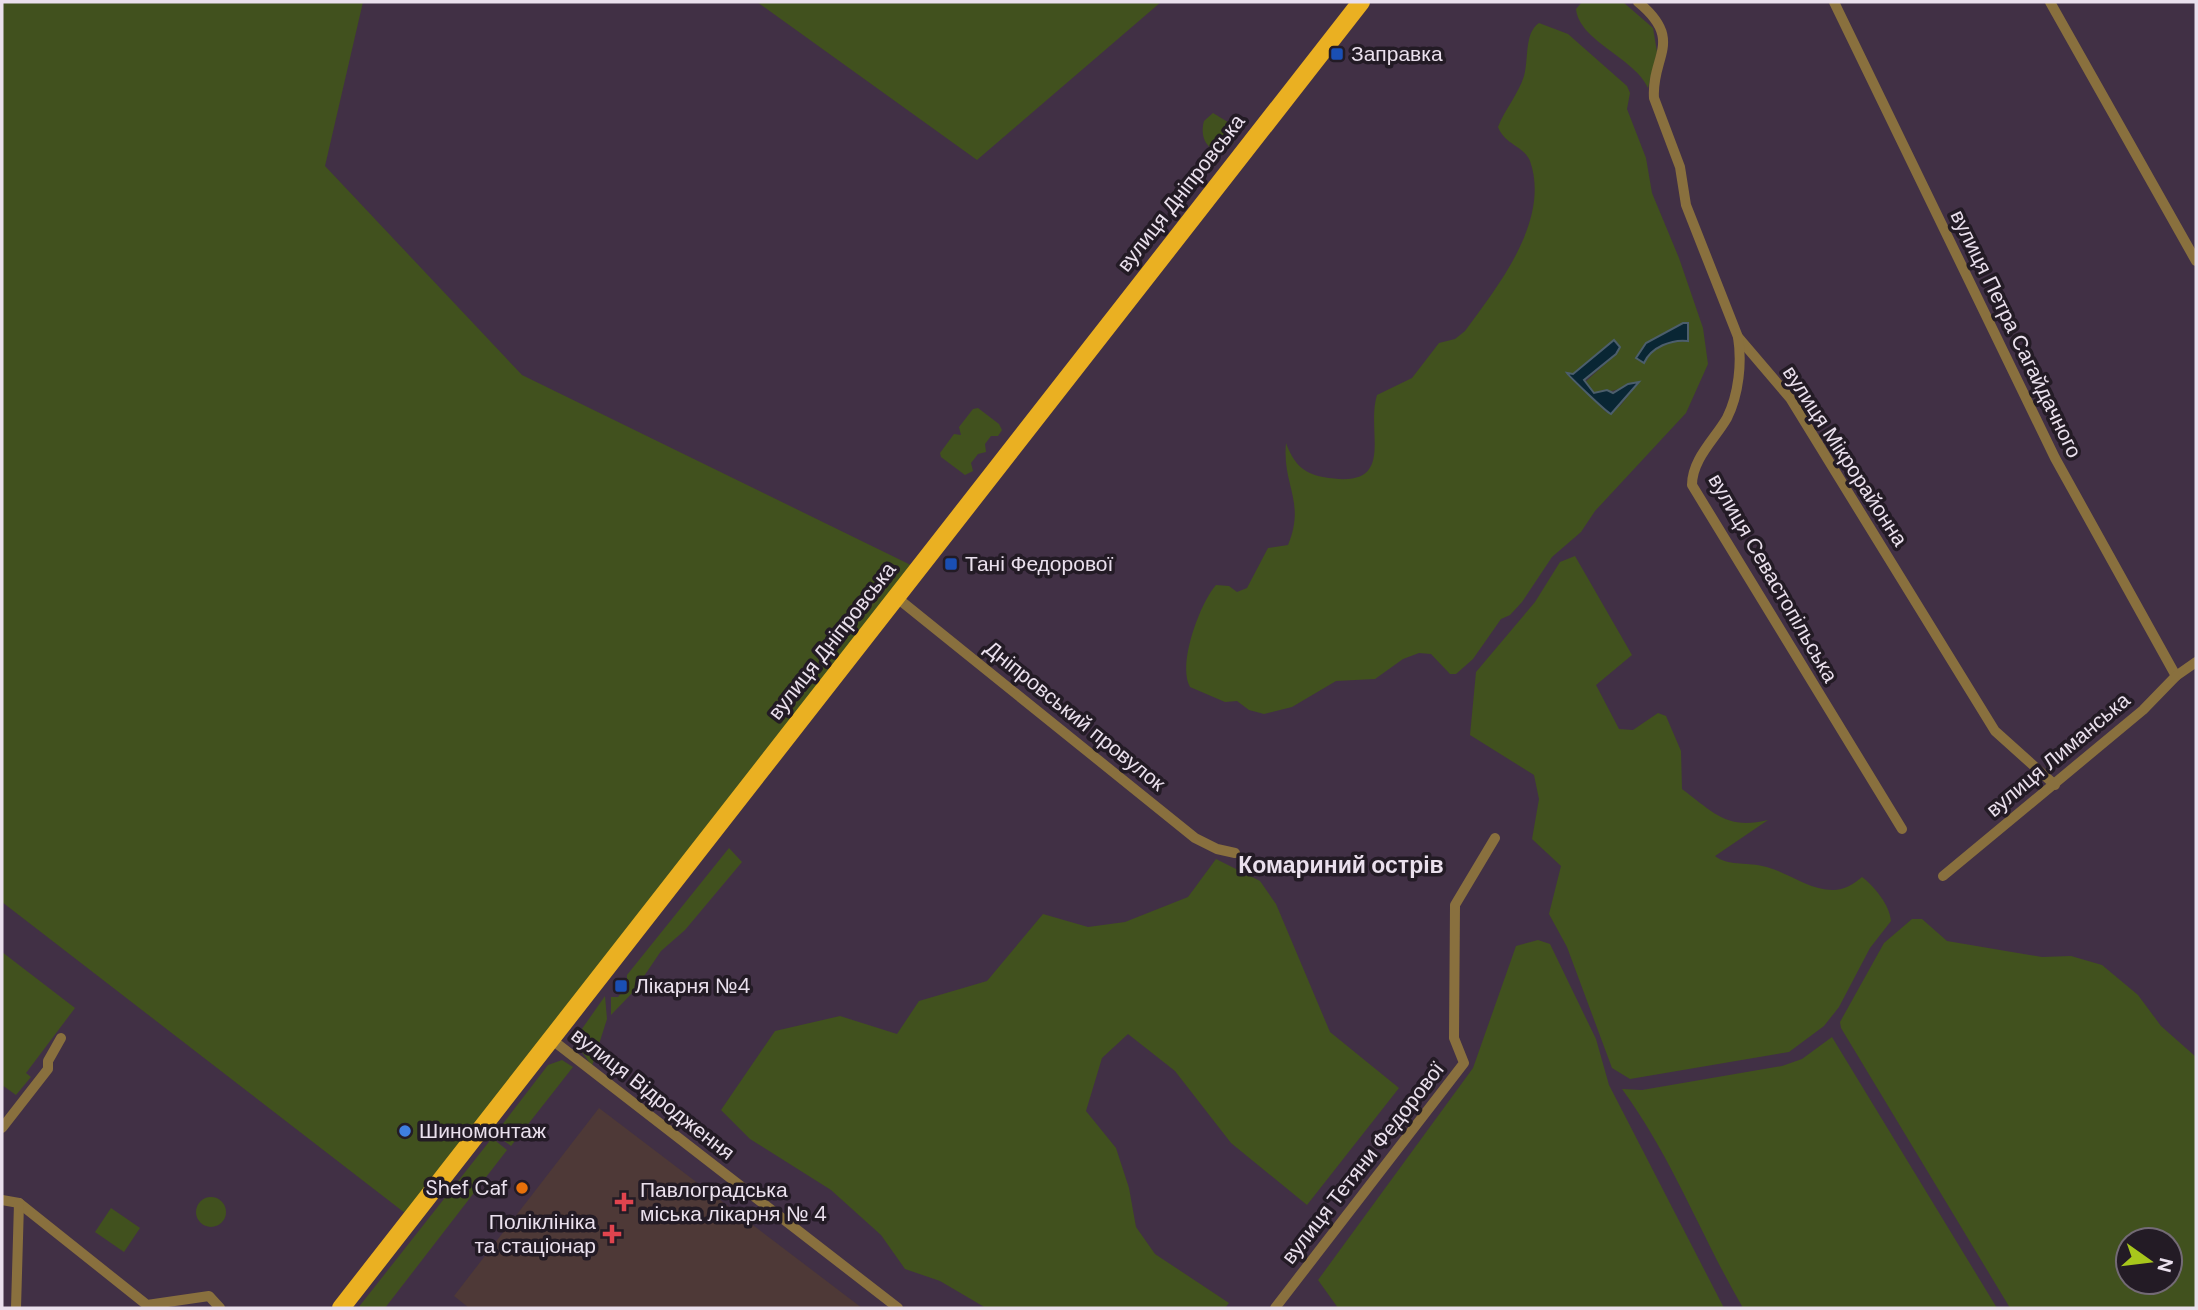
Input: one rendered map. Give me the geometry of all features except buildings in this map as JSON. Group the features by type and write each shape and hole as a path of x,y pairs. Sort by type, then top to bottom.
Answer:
{"highway":[{"name":"вулиця Дніпровська","path":"341,1308 1361,2"}],"street":[{"name":"вулиця Мікрорайонна","path":"1638,2 1649,11 1662,36 1664,49 1654,87 1654,98 1680,167 1686,205 1738,337 1790,398 1995,731 2055,785"},
{"name":"вулиця Петра Сагайдачного","path":"1834,2 2055,458 2176,676"},
{"path":"2050,2 2196,261"},
{"name":"вулиця Севастопільська","path":"1738,337 1740,359 1735,397 1727,418 1694,468 1692,485 1902,829"},
{"name":"Дніпровський провулок","path":"896,597 1195,838 1217,849 1236,853"},
{"name":"вулиця Лиманська","path":"1943,876 2055,785 2143,710 2176,676 2196,662"},
{"name":"вулиця Тетяни Федорової","path":"1275,1308 1464,1063 1454,1038 1455,905 1495,838"},
{"path":"2,1128 48,1069 48,1061 61,1038"},
{"name":"вулиця Відродження","path":"551,1039 898,1308"},
{"path":"2,1199 19,1203 147,1305 209,1296 220,1308"},
{"path":"16,1308 19,1203"}],"shaded area":[{"name":"Павлоградська міська лікарня № 4","path":"599,1108 862,1308 469,1308 454,1296"}],"green space":[{"path":"2,2 363,2 325,166 522,375 921,570 414,1220 2,902"},
{"path":"757,2 1161,2 977,160"},
{"path":"1582,2 1623,2 1653,28 1657,52 1648,88 1632,68 1587,31 1579,20 1576,9"},
{"path":"1539,23 1568,34 1627,86 1630,93 1627,109 1646,158 1652,193 1679,258 1703,328 1708,364 1686,413 1595,511 1581,532 1552,557 1522,602 1510,615 1501,619 1473,659 1456,674 1450,674 1431,654 1419,653 1403,659 1375,679 1336,681 1292,707 1264,714 1249,710 1237,701 1225,702 1190,687 1186,664 1192,634 1203,605 1216,585 1229,586 1237,592 1247,588 1268,548 1288,545 1295,517 1287,471 1286,443 1295,461 1309,473 1347,479 1362,475 1370,467 1374,456 1374,410 1377,395 1412,378 1439,343 1455,339 1465,331 1492,294 1517,252 1527,230 1535,184 1527,156 1505,138 1498,127 1522,82 1529,40 1534,27","holes":["1611,343 1616,354 1584,383 1594,393 1638,383 1620,406 1606,412 1573,375"]},
{"path":"1213,113 1236,127 1233,144 1220,152 1207,145 1203,136 1204,121"},
{"path":"978,408 999,424 1002,430 998,436 991,436 985,444 986,452 978,454 971,463 973,471 965,475 941,457 940,453 954,434 961,435 959,427 973,409"},
{"path":"1575,556 1632,655 1596,685 1619,729 1633,730 1658,713 1666,716 1681,751 1682,789 1712,812 1731,821 1754,823 1768,820 1715,856 1731,863 1771,868 1824,889 1841,889 1862,877 1885,902 1891,921 1870,948 1839,1007 1824,1026 1789,1052 1630,1079 1612,1068 1567,947 1549,914 1561,866 1532,839 1539,799 1534,775 1470,735 1476,672 1535,602 1560,562"},
{"path":"729,848 742,862 685,930 661,951 634,991 611,1015 611,997 618,997 627,986 627,975"},
{"path":"1216,859 1260,881 1276,904 1330,1032 1399,1088 1307,1205 1231,1143 1175,1071 1128,1034 1102,1058 1086,1111 1116,1148 1129,1188 1136,1227 1155,1254 1229,1303 1225,1308 986,1308 940,1281 905,1269 881,1235 831,1190 750,1139 721,1110 775,1031 840,1016 897,1034 919,1001 987,981 1043,914 1088,927 1125,922 1188,897"},
{"path":"1912,919 1922,919 1947,941 2042,957 2071,956 2102,965 2138,995 2161,1026 2196,1057 2196,1308 2010,1308 1841,1028 1840,1022 1884,943"},
{"path":"1538,940 1550,944 1596,1039 1609,1085 1724,1308 1338,1308 1318,1280 1473,1068 1516,946"},
{"path":"2,952 75,1008 26,1073 31,1077 16,1095 2,1085"},
{"path":"605,996 607,1019 592,1066 579,1048 577,1036"},
{"path":"1832,1037 1997,1308 1743,1308 1671,1169 1622,1089 1642,1090 1782,1066 1802,1059"},
{"path":"562,1060 573,1067 511,1146 495,1134 548,1065"},
{"path":"492,1138 507,1150 385,1308 358,1308"},
{"path":"211,1197 222,1201 226,1212 222,1223 211,1227 200,1223 196,1212 200,1201"},
{"path":"111,1208 140,1228 124,1252 95,1232"}],"water":[{"path":"1683,323 1688,323 1688,341 1663,345 1647,357 1644,363 1636,358 1646,343"},
{"path":"1614,340 1620,347 1616,354 1584,380 1594,393 1607,390 1613,393 1628,384 1639,382 1611,414 1567,373 1573,374"}],"place":[{"name":"Заправка","path":"1337,54"},
{"name":"Тані Федорової","path":"951,564"},
{"name":"Лікарня №4","path":"621,986"},
{"name":"Шиномонтаж","path":"405,1131"},
{"name":"Shef Caf","path":"522,1188"},
{"name":"Павлоградська міська лікарня № 4","path":"624,1202"},
{"name":"Поліклініка та стаціонар","path":"612,1234"}],"district":[{"name":"Комариний острів","path":"1341,865"}]}
